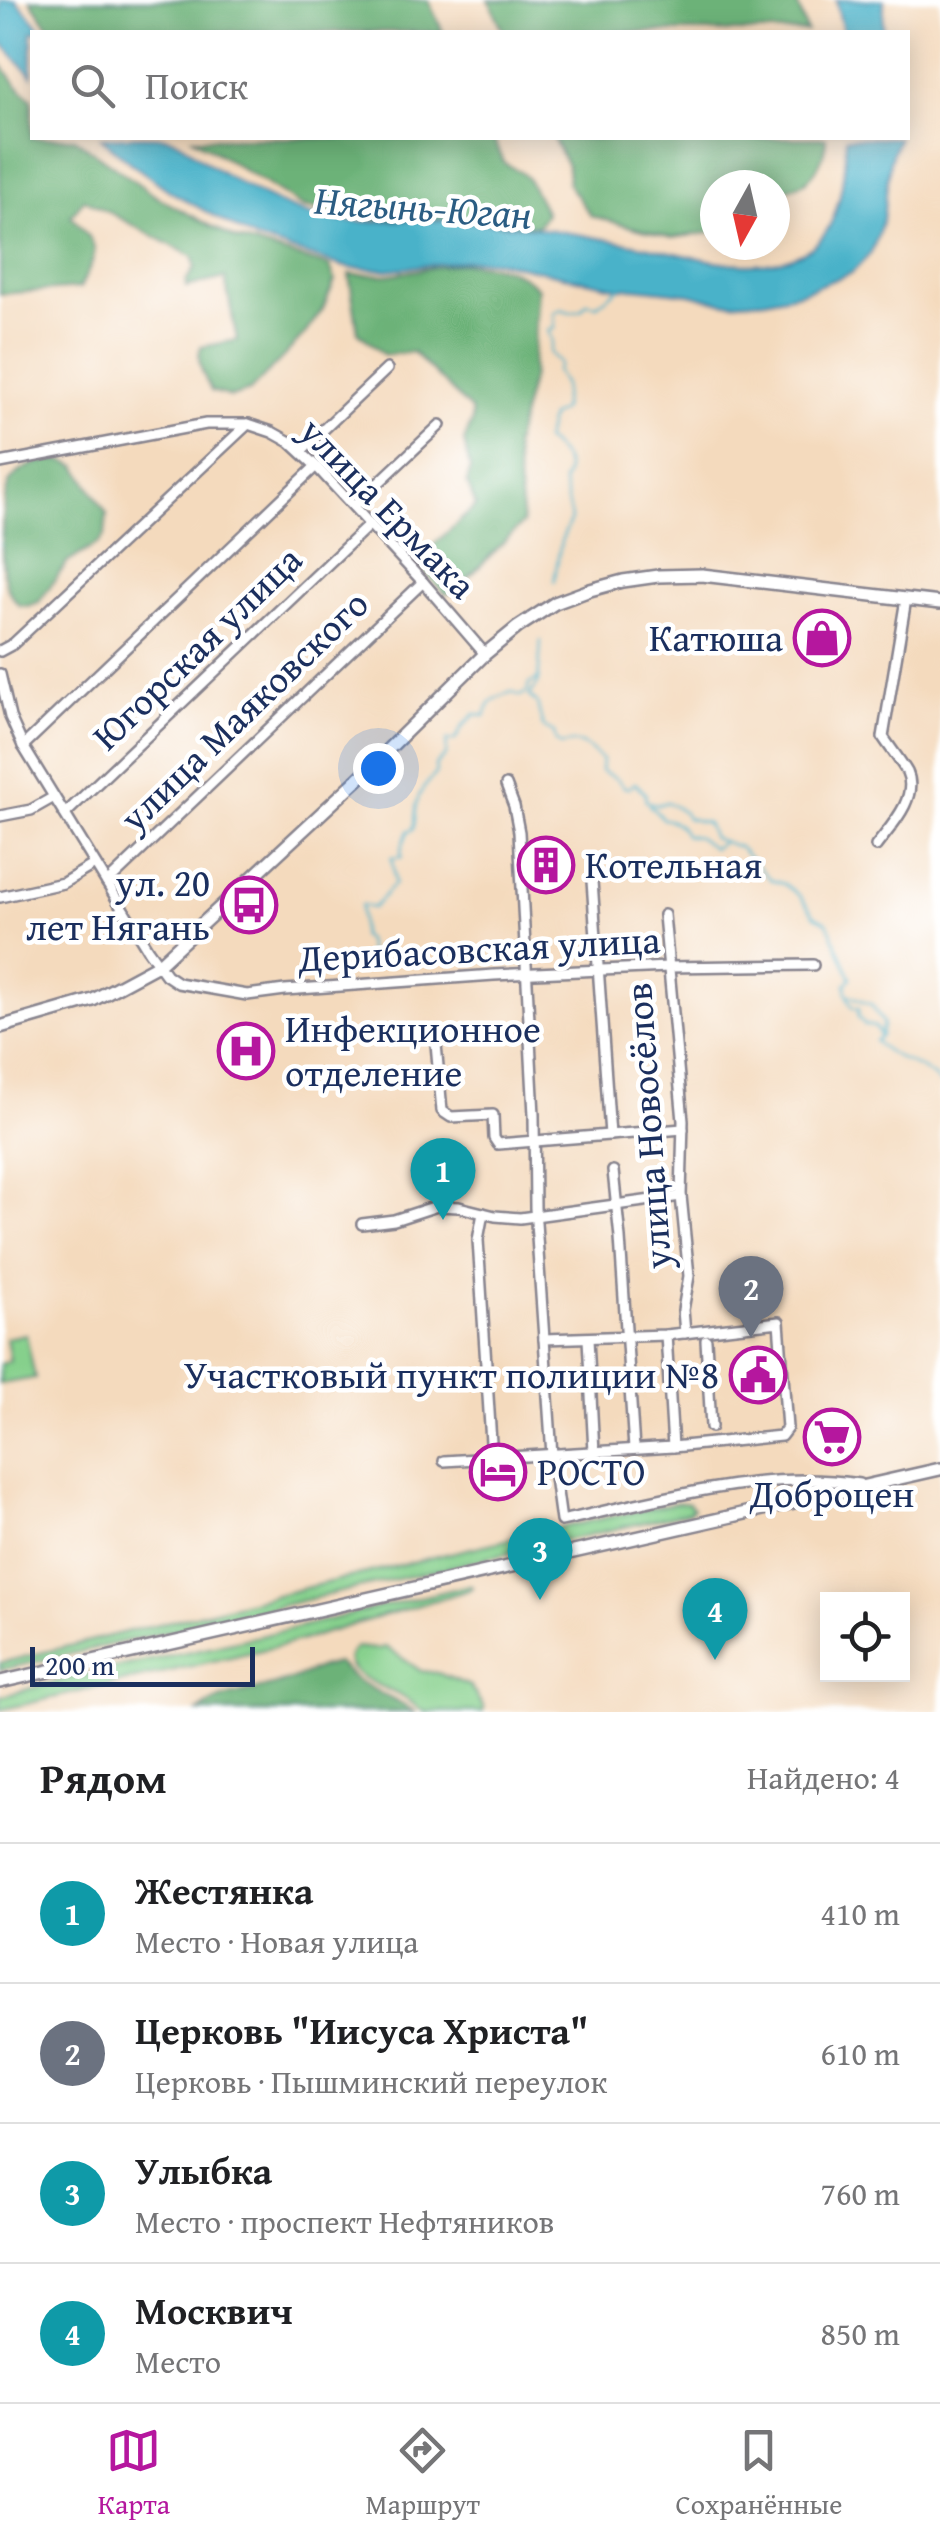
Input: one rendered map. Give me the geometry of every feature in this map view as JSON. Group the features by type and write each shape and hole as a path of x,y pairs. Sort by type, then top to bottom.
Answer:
{"main road":[{"path":"0,1027 93,1000 158,965 355,782 485,654 518,626 555,604 606,584 682,575 722,576 940,603"},
{"path":"0,1682 940,1469"}],"street":[{"path":"301,451 387,369"},
{"name":"улица Ермака","path":"0,463 206,424 248,424 280,435 354,506 485,654"},
{"path":"0,651 41,618 248,424"},
{"path":"354,506 440,424"},
{"path":"23,746 316,466"},
{"name":"Югорская улица","path":"65,814 370,524"},
{"name":"улица Маяковского","path":"107,883 423,582"},
{"path":"876,846 906,801 910,788 908,774 884,737 906,598"},
{"path":"0,674 10,731 158,965"},
{"path":"506,785 519,832 536,1217 552,1455 561,1521 729,1486 790,1480 868,1486"},
{"path":"0,816 31,810 54,797"},
{"name":"улица Маяковского","path":"0,897 64,883 96,864"},
{"path":"592,881 610,1135"},
{"name":"улица Новосёлов","path":"664,915 684,1129 681,1196 689,1276 683,1310 685,1333"},
{"name":"Дерибасовская улица","path":"158,965 178,983 247,995 598,970 813,964"},
{"path":"436,1044 444,1114 493,1115 498,1144 684,1129"},
{"path":"613,1171 634,1449"},
{"path":"362,1224 394,1220 437,1206 506,1218 536,1217 681,1196"},
{"path":"483,1213 478,1240 492,1458"},
{"path":"444,1461 674,1447 781,1436 788,1428 779,1322 666,1335 544,1339"},
{"path":"666,1335 674,1447"},
{"path":"588,1338 594,1452"},
{"path":"706,1340 712,1427"},
{"path":"790,1480 799,1489 796,1501"}],"green space":[{"path":"30,0 428,0 442,30 55,30"},
{"path":"489,0 796,0 806,30 503,30"},
{"path":"0,62 30,97 30,140 77,140 157,197 236,239 330,266 335,280 323,309 304,335 250,391 231,397 211,391 199,352 201,347 237,340 225,278 186,287 195,268 193,257 84,199 71,216 88,236 94,256 80,288 0,294"},
{"path":"196,140 494,140 504,163 528,179 546,213 538,226 455,219 368,218 303,207"},
{"path":"554,140 826,140 814,172 790,188 790,170 700,170 700,234 672,238 591,216 568,184 567,166"},
{"path":"461,263 512,271 538,288 532,376 514,446 523,523 453,593 445,594 417,560 476,506 467,483 470,469 464,441 472,421 471,410 413,352 384,355 358,332 349,274 387,275"},
{"path":"46,460 77,466 107,514 105,534 100,542 67,563 39,602 19,605 8,590 4,574 2,530 7,488 27,467"},
{"path":"26,1334 35,1378 0,1384 0,1364 10,1361 6,1338"},
{"path":"680,1502 693,1508 0,1670 0,1663 424,1559"},
{"path":"470,1585 468,1590 292,1643 0,1710 0,1697 68,1678"},
{"path":"356,1647 386,1647 421,1671 438,1673 470,1686 483,1712 426,1712 354,1671 349,1656"},
{"path":"337,1663 356,1680 416,1712 198,1712 227,1697"}],"water":[{"path":"0,0 16,0 42,30 30,30 30,74 0,41"},
{"path":"836,0 884,0 883,30 843,30"},
{"path":"103,140 176,140 259,194 327,219 515,225 639,245 700,260 768,263 790,260 809,249 828,228 839,199 846,140 897,140 890,160 878,235 871,253 852,273 799,293 725,303 690,294 619,288 496,261 470,260 388,270 349,268 255,239 171,192"}],"waterway":[{"path":"554,582 561,541 571,519 563,482 567,469 545,440 550,417 562,410 564,385 556,371 560,364 550,353 552,341 548,330 555,328 554,313 561,309 581,310 587,303 597,305 619,288"},
{"path":"541,641 538,684 529,696 537,703 543,727 554,733 556,742 589,748 602,760 601,771 624,787 635,783 645,793 646,801 657,805 667,802 687,818 707,823 713,838 739,847 771,880 799,895 815,916 827,922 851,978 846,984 847,994 872,1005 883,1023 881,1036 875,1041 940,1084"},
{"path":"370,961 366,940 361,936 361,905 373,908 395,883 391,858 402,857 408,831 413,829 418,798 436,773 435,766 446,755 447,741 455,740 475,714 485,716 494,700 512,692 520,696 537,680"},
{"path":"649,805 663,819 679,826 685,835 698,837 713,848 722,842"},
{"path":"848,997 853,1008 859,1008 858,1017 865,1025 875,1027 880,1035"}],"place":[{"name":"Катюша","path":"822,638"},
{"name":"Котельная","path":"546,865"},
{"name":"ул. 20 лет Нягань","path":"249,905"},
{"name":"Инфекционное отделение","path":"246,1051"},
{"name":"Жестянка","path":"443,1220"},
{"name":"Церковь \"Иисуса Христа\"","path":"751,1338"},
{"name":"Участковый пункт полиции №8","path":"758,1375"},
{"name":"Доброцен","path":"832,1437"},
{"name":"РОСТО","path":"498,1472"},
{"name":"Улыбка","path":"540,1600"},
{"name":"Москвич","path":"715,1660"}],"water label":[{"name":"Нягынь-Юган","path":"423,207"}]}
